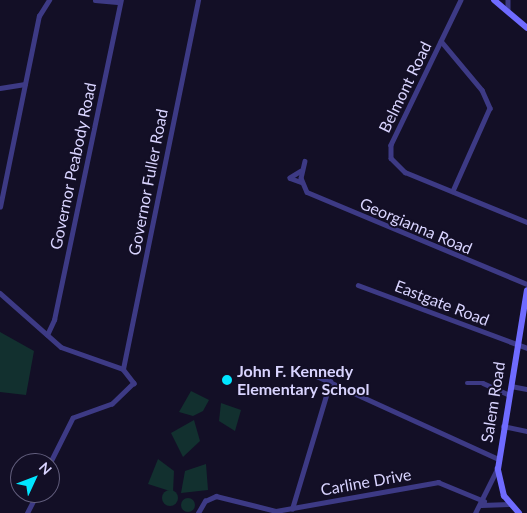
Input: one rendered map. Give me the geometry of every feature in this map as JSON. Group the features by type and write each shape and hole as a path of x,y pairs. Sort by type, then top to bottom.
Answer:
{"main road":[{"path":"494,0 508,9 527,28"},
{"name":"Salem Road","path":"519,513 510,504 500,484 499,460 502,426 526,306 527,290"}],"street":[{"path":"0,207 39,16 49,0"},
{"path":"95,0 120,1"},
{"name":"Governor Fuller Road","path":"123,370 198,0"},
{"name":"Belmont Road","path":"461,0 391,145 390,155 404,172 527,222"},
{"path":"508,0 508,9"},
{"name":"Governor Peabody Road","path":"48,335 54,320 120,1"},
{"path":"441,42 485,94 490,108 453,191"},
{"path":"0,88 25,84"},
{"path":"300,171 301,182 290,178 300,171 305,161"},
{"name":"Georgianna Road","path":"301,182 307,192 350,212 527,284"},
{"name":"Eastgate Road","path":"358,284 517,346 527,348"},
{"path":"0,293 66,349 123,370 132,378 132,389 112,404 76,414 56,453"},
{"path":"310,373 499,460 482,503 475,513"},
{"path":"292,509 330,382"},
{"path":"467,383 479,382 508,394"},
{"path":"510,386 527,389"},
{"path":"502,426 527,431"},
{"name":"Carline Drive","path":"198,513 205,501 216,496 270,511 292,509 441,482 482,503"},
{"path":"482,503 510,504"}],"green space":[{"path":"0,332 34,351 26,395 0,392"},
{"path":"191,391 209,400 203,411 193,416 179,412"},
{"path":"221,403 241,410 235,431 219,421"},
{"path":"194,420 200,441 183,457 171,433"},
{"path":"158,459 174,471 173,492 148,484"},
{"path":"206,464 208,490 181,493 185,471"},
{"path":"170,490 178,498 170,506 162,498"},
{"path":"185,498 191,498 195,505 191,512 185,512 181,508 181,502"}],"place":[{"name":"John F. Kennedy Elementary School","path":"227,380"}]}
